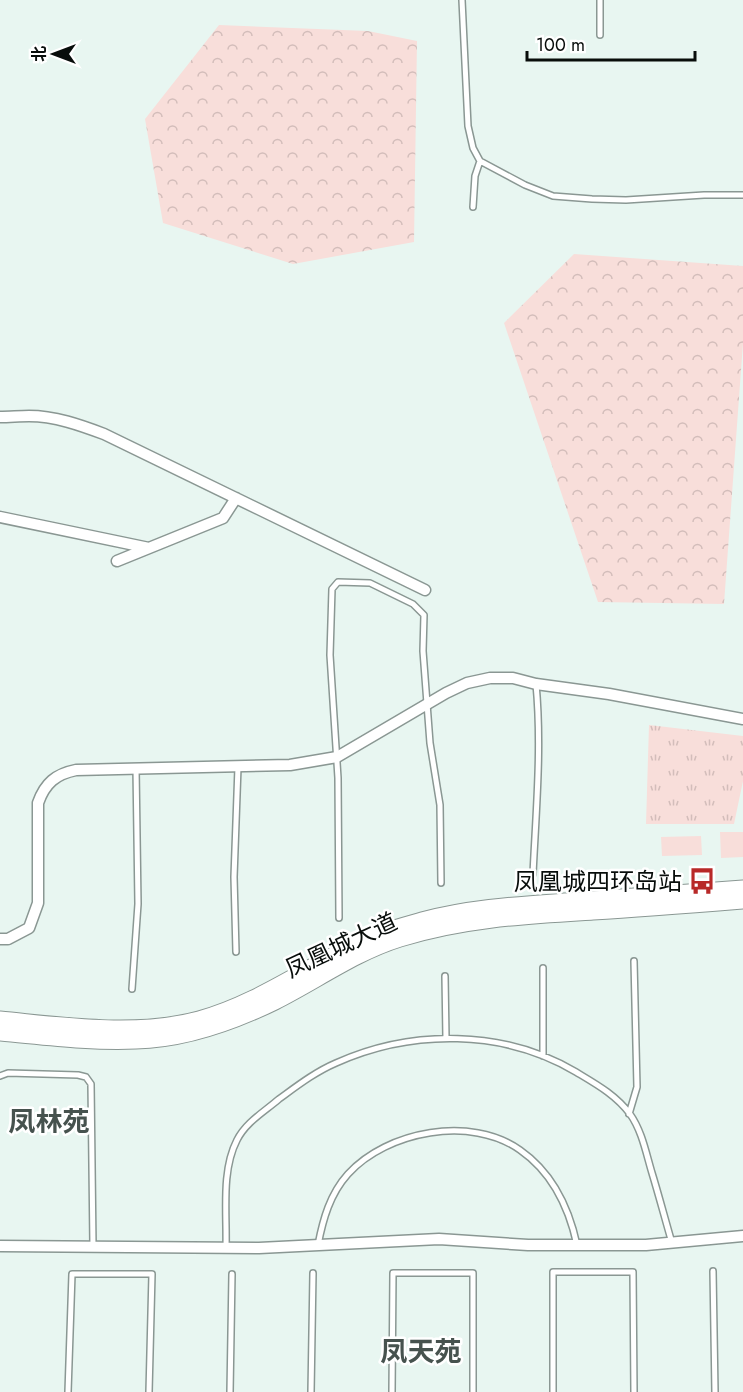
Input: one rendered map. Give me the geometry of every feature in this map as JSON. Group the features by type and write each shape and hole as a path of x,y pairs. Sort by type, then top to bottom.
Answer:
{"main road":[{"name":"凤凰城大道","path":"0,1019 104,1027 177,1024 242,1003 274,989 379,933 425,919 512,905 743,888"},
{"name":"凤凰城大道","path":"0,1033 95,1040 166,1039 244,1017 369,951 399,939 434,930 502,919 743,901"}],"street":[{"path":"0,417 30,416 80,425 104,434 425,590"},
{"path":"117,561 223,518 236,498"},
{"path":"0,517 149,548"},
{"path":"0,939 8,939 29,928 38,903 38,803 42,790 63,772 291,765 337,757 467,683 490,678 513,678 536,684 609,694 743,718"},
{"path":"0,1246 226,1247 439,1239 528,1245 646,1245 743,1236"}],"lane":[{"path":"462,0 468,126 473,148 480,161 525,185 553,196 626,200 743,195"},
{"path":"600,0 600,35"},
{"path":"473,207 475,177 480,161"},
{"path":"339,918 337,757 330,655 330,607 332,589 338,582 370,583 413,604 424,615 423,651 430,743 440,805 441,883"},
{"path":"533,874 539,714 536,684"},
{"path":"236,952 234,877 238,765"},
{"path":"132,989 138,904 136,768"},
{"path":"629,1114 637,1087 634,961"},
{"path":"543,968 543,1056"},
{"path":"445,976 446,1038"},
{"path":"226,1247 229,1162 237,1139 252,1120 302,1082 335,1063 370,1049 408,1041 446,1038 479,1040 512,1046 543,1056 570,1068 614,1096 629,1114 641,1134 672,1243"},
{"path":"0,1076 8,1073 78,1075 86,1077 91,1084 93,1246"},
{"path":"318,1245 323,1219 333,1196 354,1169 367,1157 390,1144 415,1135 442,1131 468,1132 494,1138 519,1149 537,1164 558,1191 572,1222 577,1245"},
{"path":"392,1392 393,1273 473,1272 473,1392"},
{"path":"553,1392 553,1272 633,1272 634,1392"},
{"path":"713,1272 715,1392"},
{"path":"311,1392 313,1273"},
{"path":"68,1392 72,1274 152,1274 149,1392"},
{"path":"230,1392 232,1274"}],"green space":[{"path":"219,25 368,31 417,41 414,242 293,264 163,223 145,119"},
{"path":"574,254 743,266 743,343 724,604 598,602 504,323"},
{"path":"649,725 743,736 743,781 734,824 646,824"},
{"path":"720,832 743,832 743,857 721,858"},
{"path":"701,836 702,855 662,856 661,837"}],"place":[{"name":"凤凰城四环岛站","path":"702,881"}],"district":[{"name":"凤林苑","path":"49,1121"},
{"name":"凤天苑","path":"421,1351"}]}
